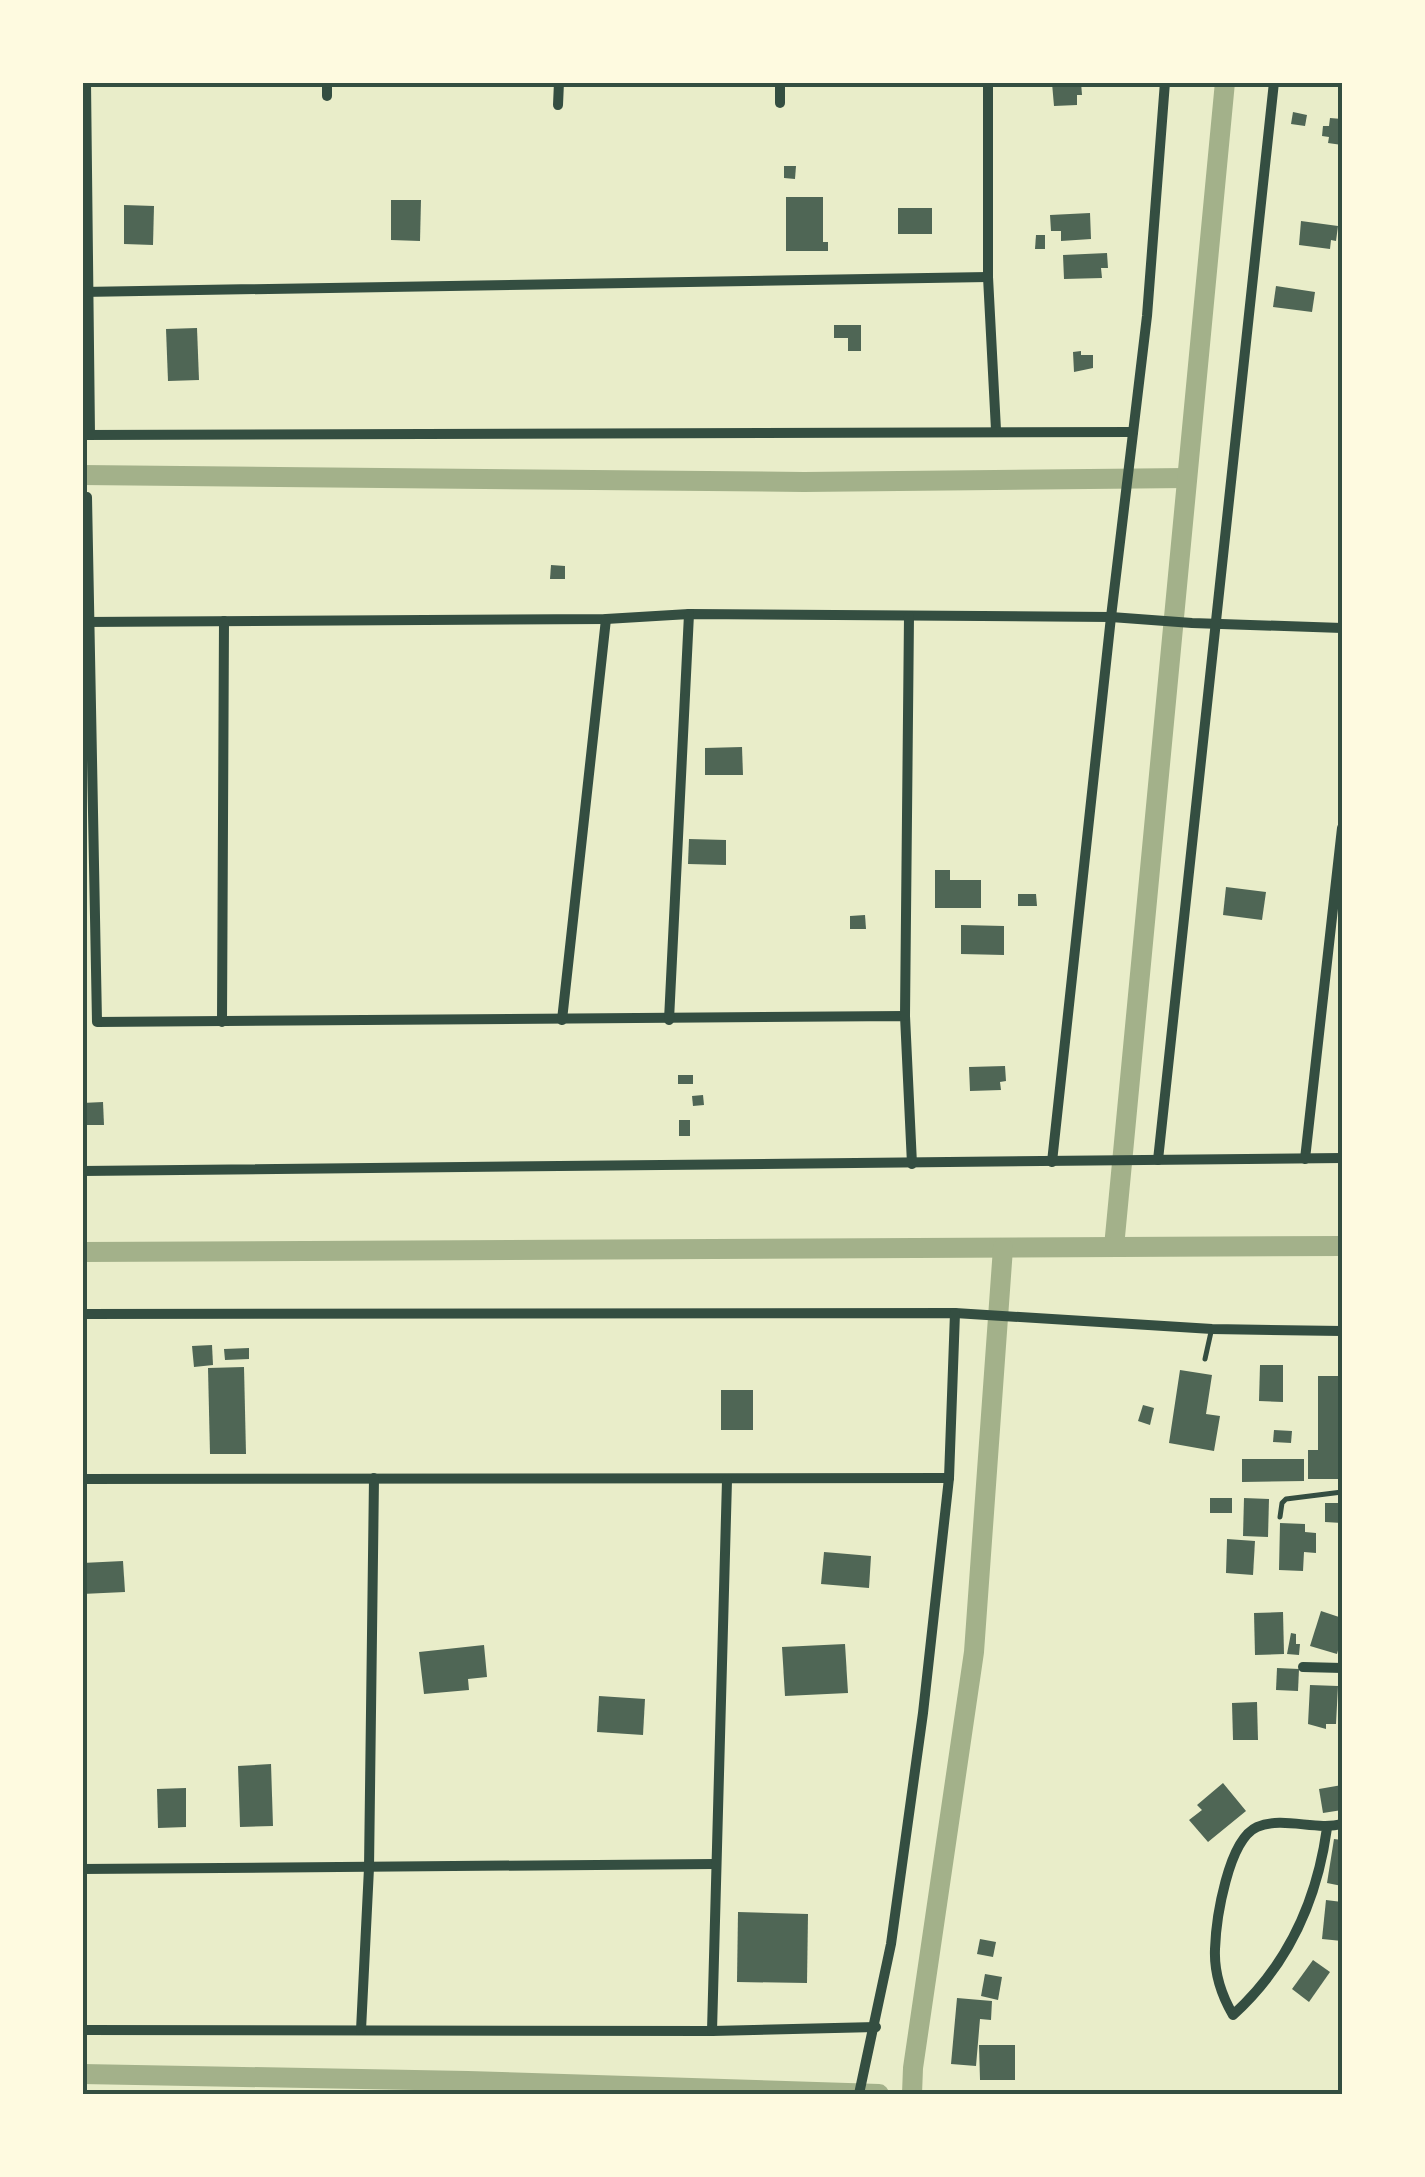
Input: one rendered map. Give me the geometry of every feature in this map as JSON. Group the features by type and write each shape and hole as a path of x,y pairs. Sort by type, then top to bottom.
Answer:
{"street":[{"path":"86,82 86,434 1133,432"},
{"path":"327,82 327,96"},
{"path":"558,105 559,82"},
{"path":"780,82 780,103"},
{"path":"988,82 988,276 996,430"},
{"path":"1052,1162 1110,616 1127,500 1165,82"},
{"path":"1158,1160 1274,82"},
{"path":"85,292 988,276"},
{"path":"87,498 85,622 97,1022"},
{"path":"85,622 606,619 689,614 1110,616 1342,628"},
{"path":"669,1020 689,614"},
{"path":"910,616 905,1016 912,1164"},
{"path":"562,1020 606,619"},
{"path":"222,1022 224,621"},
{"path":"1305,1159 1342,828"},
{"path":"82,1022 905,1016"},
{"path":"82,1171 1342,1158"},
{"path":"860,2094 891,1944 923,1714 949,1478 955,1312"},
{"path":"82,1314 955,1312 1212,1329 1342,1331"},
{"path":"361,2030 369,1868 374,1478"},
{"path":"82,1479 949,1478"},
{"path":"712,2031 727,1480"},
{"path":"1303,1668 1342,1668"},
{"path":"1327,1828 1310,1905 1283,1958 1234,2016 1222,1998 1215,1950 1228,1871 1240,1841 1255,1828 1269,1824 1327,1828 1342,1824"},
{"path":"82,1869 715,1864"},
{"path":"82,2030 712,2031 876,2027"}],"lane":[{"path":"1205,1359 1212,1329"},
{"path":"1280,1517 1286,1499 1342,1492"}],"building":[{"path":"1081,82 1082,95 1077,95 1077,105 1054,106 1052,83"},
{"path":"1293,112 1307,115 1305,126 1291,124"},
{"path":"1330,118 1342,119 1342,145 1328,143 1329,137 1322,136 1323,126 1329,126"},
{"path":"784,166 796,166 795,179 784,178"},
{"path":"786,197 823,197 823,242 828,242 828,251 786,251"},
{"path":"391,200 421,200 420,241 391,240"},
{"path":"124,205 154,206 153,245 124,244"},
{"path":"898,208 932,208 932,234 898,234"},
{"path":"1090,213 1091,239 1061,241 1061,231 1051,231 1050,215"},
{"path":"1301,221 1338,226 1336,241 1331,240 1330,249 1299,245"},
{"path":"1036,235 1045,235 1045,249 1035,249"},
{"path":"1107,253 1108,268 1101,268 1102,278 1064,279 1063,255"},
{"path":"1276,286 1315,292 1312,312 1273,307"},
{"path":"834,325 861,325 861,351 848,351 848,338 834,338"},
{"path":"197,328 199,380 168,381 166,329"},
{"path":"1081,351 1081,355 1093,355 1093,368 1074,372 1073,352"},
{"path":"551,565 565,566 565,579 550,579"},
{"path":"742,747 743,775 705,775 705,748"},
{"path":"689,839 726,840 726,865 688,864"},
{"path":"935,870 950,870 950,880 981,880 981,908 935,908"},
{"path":"1226,887 1266,892 1262,920 1223,915"},
{"path":"1018,894 1036,894 1037,906 1018,906"},
{"path":"865,915 866,929 850,929 850,916"},
{"path":"961,925 1004,926 1004,955 961,954"},
{"path":"1005,1066 1006,1081 1000,1082 1001,1090 970,1091 969,1067"},
{"path":"678,1075 693,1075 693,1084 678,1084"},
{"path":"703,1095 704,1105 693,1106 692,1096"},
{"path":"103,1102 104,1125 82,1125 82,1103"},
{"path":"679,1120 690,1120 690,1136 679,1136"},
{"path":"212,1345 213,1365 194,1367 192,1346"},
{"path":"249,1348 249,1359 225,1360 224,1349"},
{"path":"1260,1365 1283,1365 1283,1402 1259,1401"},
{"path":"244,1367 246,1454 210,1454 208,1368"},
{"path":"1180,1370 1212,1375 1206,1414 1220,1416 1214,1451 1169,1443"},
{"path":"1318,1376 1342,1376 1342,1479 1308,1479 1308,1450 1318,1450"},
{"path":"721,1390 753,1390 753,1430 721,1430"},
{"path":"1143,1405 1154,1408 1150,1425 1138,1421"},
{"path":"1274,1430 1292,1431 1291,1443 1273,1442"},
{"path":"1242,1459 1304,1459 1304,1481 1242,1482"},
{"path":"1210,1498 1232,1498 1232,1513 1210,1513"},
{"path":"1244,1498 1269,1499 1268,1537 1243,1536"},
{"path":"1325,1503 1342,1503 1342,1523 1325,1522"},
{"path":"1280,1523 1305,1524 1305,1532 1316,1533 1316,1553 1304,1552 1303,1571 1279,1570"},
{"path":"1227,1539 1255,1541 1253,1575 1226,1573"},
{"path":"824,1552 871,1556 869,1588 821,1584"},
{"path":"123,1561 125,1592 82,1594 82,1563"},
{"path":"1321,1611 1342,1618 1337,1654 1310,1646"},
{"path":"1283,1612 1284,1654 1255,1655 1254,1613"},
{"path":"1291,1633 1296,1634 1296,1644 1300,1644 1299,1655 1287,1654"},
{"path":"845,1644 848,1693 785,1696 782,1647"},
{"path":"484,1645 487,1677 468,1679 469,1690 424,1694 419,1652"},
{"path":"1277,1668 1299,1669 1298,1691 1276,1690"},
{"path":"1310,1685 1338,1686 1336,1724 1326,1724 1326,1729 1308,1724"},
{"path":"599,1696 645,1699 643,1735 597,1732"},
{"path":"1257,1702 1258,1740 1233,1740 1232,1703"},
{"path":"271,1764 273,1826 240,1827 238,1766"},
{"path":"1223,1783 1246,1811 1208,1842 1189,1820 1202,1810 1197,1805"},
{"path":"1342,1785 1342,1810 1323,1813 1319,1789"},
{"path":"186,1788 186,1827 158,1828 157,1789"},
{"path":"1334,1839 1342,1840 1342,1886 1327,1883"},
{"path":"1326,1900 1342,1902 1342,1941 1322,1939"},
{"path":"738,1912 808,1914 807,1983 737,1982"},
{"path":"980,1939 996,1942 993,1957 977,1954"},
{"path":"1313,1960 1330,1972 1309,2002 1292,1989"},
{"path":"985,1974 1002,1977 998,2000 981,1996"},
{"path":"957,1998 992,2001 991,2020 980,2019 976,2066 951,2064"},
{"path":"979,2045 1015,2045 1015,2080 980,2080"}],"waterway":[{"path":"1114,1247 1225,82"},
{"path":"82,475 804,482 1187,478"},
{"path":"82,1252 1342,1246"},
{"path":"912,2094 974,1652 1003,1248"},
{"path":"82,2074 879,2094"}]}
